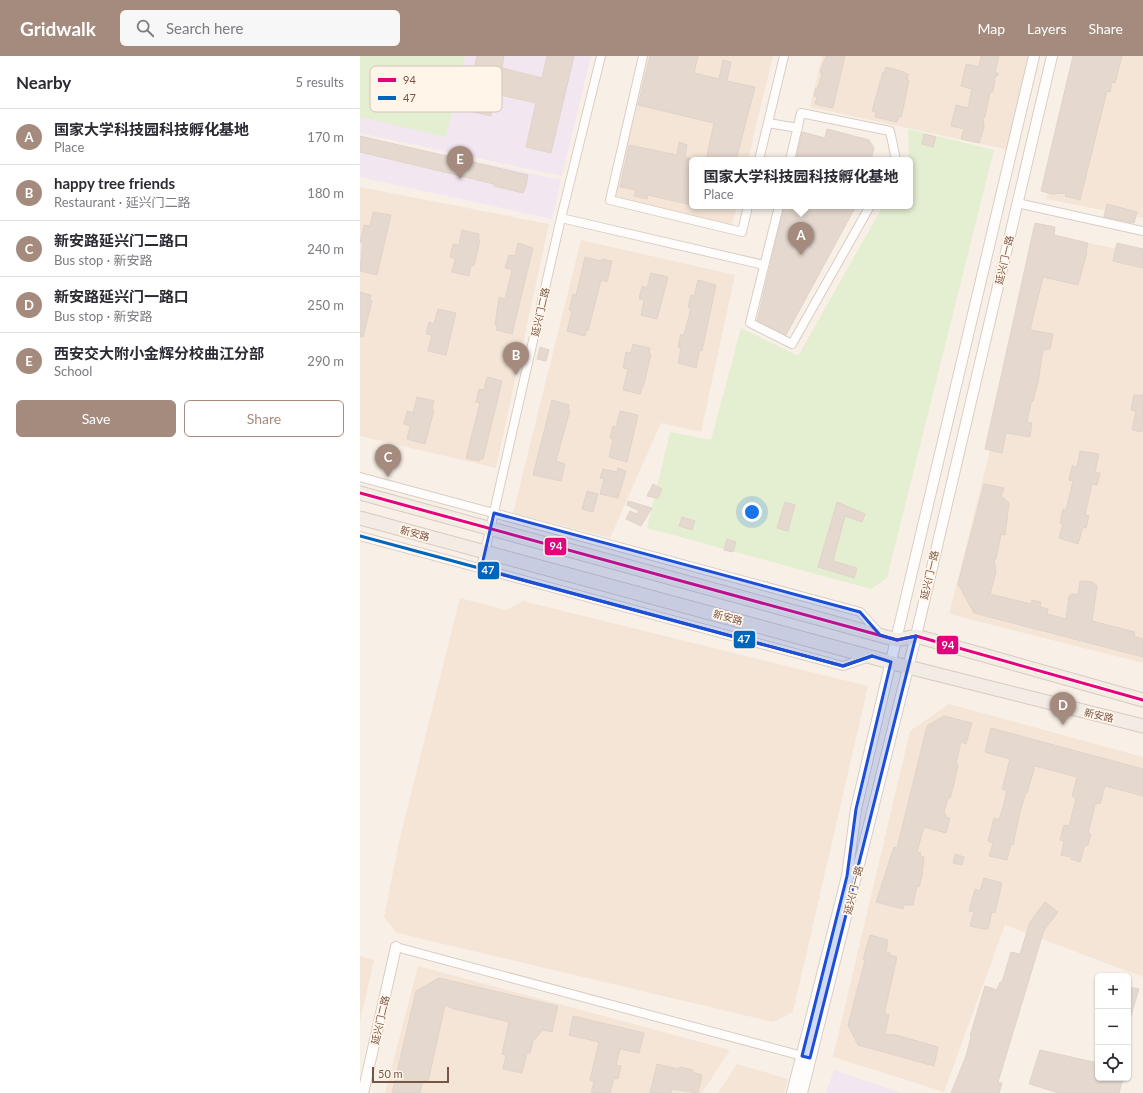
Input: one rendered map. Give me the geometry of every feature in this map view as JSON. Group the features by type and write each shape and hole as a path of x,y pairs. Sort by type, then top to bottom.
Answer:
{"main road":[{"path":"360,493 897,640 916,636 1143,700"},
{"name":"新安路","path":"360,518 908,667 1143,726"}],"street":[{"name":"延兴门二路","path":"481,569 561,218 601,56"},
{"path":"643,56 610,200 742,232 747,209"},
{"path":"760,157 784,56"},
{"name":"延兴门一路","path":"802,1093 806,1057 847,876 856,809 1034,56"},
{"name":"延兴门一路","path":"792,1093 806,1057 916,636 1052,56"},
{"path":"791,157 801,113 890,131 895,157"},
{"path":"768,123 798,128"},
{"path":"1017,203 1143,231"},
{"path":"778,209 750,323 792,344 868,209"},
{"path":"561,218 764,265"},
{"path":"360,477 860,612 880,635"},
{"path":"360,536 843,666 872,656"},
{"name":"延兴门二路","path":"363,1093 396,947"},
{"path":"396,947 806,1057"}],"highlighted area":[{"path":"494,513 860,612 880,635 897,640 916,636 810,1058 802,1056 847,876 856,809 891,662 872,656 843,666 481,569"}],"shaded area":[{"path":"360,56 591,56 562,176 360,133"},
{"path":"647,56 773,56 749,157 689,157 689,209 736,209 732,226 613,198"},
{"path":"822,56 1031,56 1009,150 810,107"},
{"path":"1081,56 1143,56 1143,218 1046,199"},
{"path":"360,136 561,180 552,219 360,177"},
{"path":"360,187 549,224 496,468 360,436"},
{"path":"1044,234 1143,254 1143,663 949,614"},
{"path":"581,240 735,275 701,432 661,423 610,538 513,513"},
{"path":"460,598 506,610 523,601 868,686 793,1012 773,1022 397,933 384,917 399,842"},
{"path":"949,704 1143,757 1143,977 1005,925 944,1092 833,1057 910,731"},
{"path":"360,956 374,960 360,1022"},
{"path":"418,966 730,1050 702,1093 385,1093"},
{"path":"737,1064 788,1079 784,1093 718,1093"},
{"path":"834,1070 901,1093 826,1093"}],"green space":[{"path":"360,56 465,56 463,66 370,66 370,112 452,112 446,137 360,117"},
{"path":"908,129 994,150 887,578 871,589 647,528 670,432 711,440 741,328 798,356 881,209 913,209 913,157 909,157"}],"building":[{"path":"477,56 504,56 502,68 502,66 475,66"},
{"path":"547,56 574,56 551,153 526,147 536,103 502,95 502,68 542,78"},
{"path":"650,56 698,56 694,73 719,79 723,60 731,62 727,81 755,87 737,157 707,157 714,123 638,105"},
{"path":"826,56 845,56 833,108 815,104 817,97 814,96 816,88 818,88 822,73 820,72"},
{"path":"981,56 999,56 995,72 999,74 995,78 993,92 990,92 985,117 983,117 984,128 979,143 961,139 964,129 951,126 956,105 968,108 972,89 961,86 966,64 979,67"},
{"path":"1073,56 1122,56 1115,83 1112,82 1110,92 1107,91 1080,200 1065,196 1066,193 1052,194 1041,191"},
{"path":"886,67 908,74 907,80 909,80 904,105 901,117 899,116 897,122 875,117 876,112 872,111 883,72 884,73"},
{"path":"474,112 492,112 491,116"},
{"path":"827,129 869,140 874,148 872,157 797,157 802,132 825,138"},
{"path":"924,134 936,137 933,147 922,144"},
{"path":"360,136 528,175 526,186 523,193 494,186 494,184 360,152"},
{"path":"679,142 687,145 685,157 689,158 689,204 648,195 647,199 634,196 636,190 620,187 629,145 677,155"},
{"path":"1107,204 1137,212 1134,223 1104,217"},
{"path":"783,209 854,209 786,335 757,321"},
{"path":"373,212 391,215 377,275 360,271 363,243 360,242 364,225 370,226"},
{"path":"1035,223 1055,227 1054,235 1088,243 1087,252 1078,285 1043,277 1030,330 1053,334 1050,349 1043,350 1038,382 1033,401 1031,403 1027,422 1032,423 1030,437 1006,433 1002,453 985,449"},
{"path":"462,230 479,234 478,240 480,240 474,266 471,265 469,276 452,272 455,259 450,257 453,244 459,245"},
{"path":"518,243 533,248 512,334 496,330 497,325 495,325 499,297 505,299 512,270 505,268 509,255 515,256"},
{"path":"1117,243 1143,249 1143,268 1113,261"},
{"path":"585,257 601,261 602,259 612,261 607,282 601,280 588,331 586,330 585,336 567,331 572,311 569,310 573,294 576,295"},
{"path":"651,273 668,277 657,319 641,315 644,300 639,299 642,286 647,288"},
{"path":"698,280 716,285 702,351 700,350 696,368 678,363 681,348 678,347 681,334 684,335 691,308 688,308 691,295 694,296"},
{"path":"360,292 371,295 370,300 372,301 363,337 360,337"},
{"path":"438,309 456,313 446,355 428,351 432,335 426,334 429,322 434,324"},
{"path":"633,344 650,348 649,354 651,354 640,394 623,390 628,369 623,368 626,352 631,353"},
{"path":"540,347 549,350 546,361 537,359"},
{"path":"487,377 502,381 483,459 480,459 479,461 466,458 480,403 476,402 479,389 484,390"},
{"path":"1134,395 1143,395 1142,432 1132,430 1136,411 1131,410"},
{"path":"417,397 434,401 432,409 434,410 425,444 407,439 410,426 404,424 407,411 413,413"},
{"path":"552,400 569,405 568,410 570,410 556,461 565,464 561,481 533,475"},
{"path":"620,411 638,415 627,462 609,457 613,439 610,438 613,426 616,427"},
{"path":"1080,451 1099,454 1095,472 1100,473 1097,485 1092,484 1085,515 1089,516 1086,528 1083,527 1078,544 1059,538 1063,524 1060,523 1063,509 1066,510 1073,481 1069,480 1072,466 1077,467"},
{"path":"618,468 626,471 618,498 600,494 604,479 600,478 603,469 617,472"},
{"path":"653,484 662,489 658,498 647,496"},
{"path":"984,484 1004,488 1001,496 1009,503 1005,535 1001,534 996,559 994,559 996,572 990,594 1031,604 1032,600 1041,602 1040,607 1048,609 1047,614 1066,619 1069,596 1073,594 1078,595 1080,581 1093,582 1097,586 1092,621 1135,632 1134,636 1143,639 1143,657 974,613 958,584"},
{"path":"587,491 598,494 593,512 582,509"},
{"path":"628,501 652,508 641,526 626,519 630,511 637,514 639,511 627,505"},
{"path":"785,502 795,505 788,531 777,528"},
{"path":"837,502 865,514 862,522 845,516 833,561 857,568 854,578 818,567"},
{"path":"682,517 695,521 692,530 679,526"},
{"path":"727,539 736,542 733,552 724,550"},
{"path":"944,716 972,723 966,744 961,742 956,764 958,764 954,784 944,812 946,814 945,817 950,818 946,833 924,827 917,852 921,853 920,856 924,857 922,876 919,887 917,886 913,905 904,905 903,909 876,902 894,847 897,848 927,726"},
{"path":"991,728 1143,769 1143,796 1105,786 1100,804 1097,803 1095,805 1088,834 1091,834 1088,845 1084,848 1080,862 1071,859 1071,857 1061,855 1064,841 1060,840 1064,825 1069,826 1076,798 1072,796 1077,777 1035,766 1021,808 1013,845 1011,844 1007,860 989,856 993,843 988,841 994,818 999,820 1003,807 1007,791 1002,789 1010,759 985,752"},
{"path":"955,854 964,857 962,865 953,863"},
{"path":"984,878 1002,883 995,913 992,912 988,929 970,926 974,912 969,911 975,889 980,891"},
{"path":"1045,902 1058,912 1044,930 998,1082 1002,1083 999,1093 951,1093 966,1056 970,1036 985,986 997,990 1000,982 1002,982 1011,952 1020,954 1030,922"},
{"path":"870,935 888,940 886,952 890,953 889,955 897,957 885,1010 885,1014 889,1015 885,1034 896,1035 938,1047 934,1066 858,1045 848,1025"},
{"path":"439,978 558,1006 552,1032 543,1030 533,1041 530,1053 527,1053 522,1073 503,1069 506,1055 502,1054 509,1022 454,1009 445,1005 428,1082 423,1080 420,1093 392,1093 416,991"},
{"path":"1131,987 1139,989 1131,1016"},
{"path":"573,1016 644,1033 639,1053 620,1049 616,1065 621,1066 618,1079 614,1078 610,1093 591,1093 594,1081 590,1080 599,1042 569,1035"},
{"path":"1040,1050 1095,1062 1095,1081 1122,1081 1119,1093 1059,1093 1029,1084"},
{"path":"657,1064 679,1069 680,1067 693,1070 693,1072 702,1075 698,1093 672,1089 671,1093 650,1093"}],"transit line":[{"name":"94","path":"360,493 897,640 916,636 1143,700"},
{"name":"47","path":"360,536 843,666 872,656"}],"place":[{"name":"西安交大附小金辉分校曲江分部","path":"460,179"},
{"name":"国家大学科技园科技孵化基地","path":"801,255"},
{"name":"happy tree friends","path":"516,375"},
{"name":"新安路延兴门二路口","path":"388,477"},
{"name":"新安路延兴门一路口","path":"1063,725"}]}
